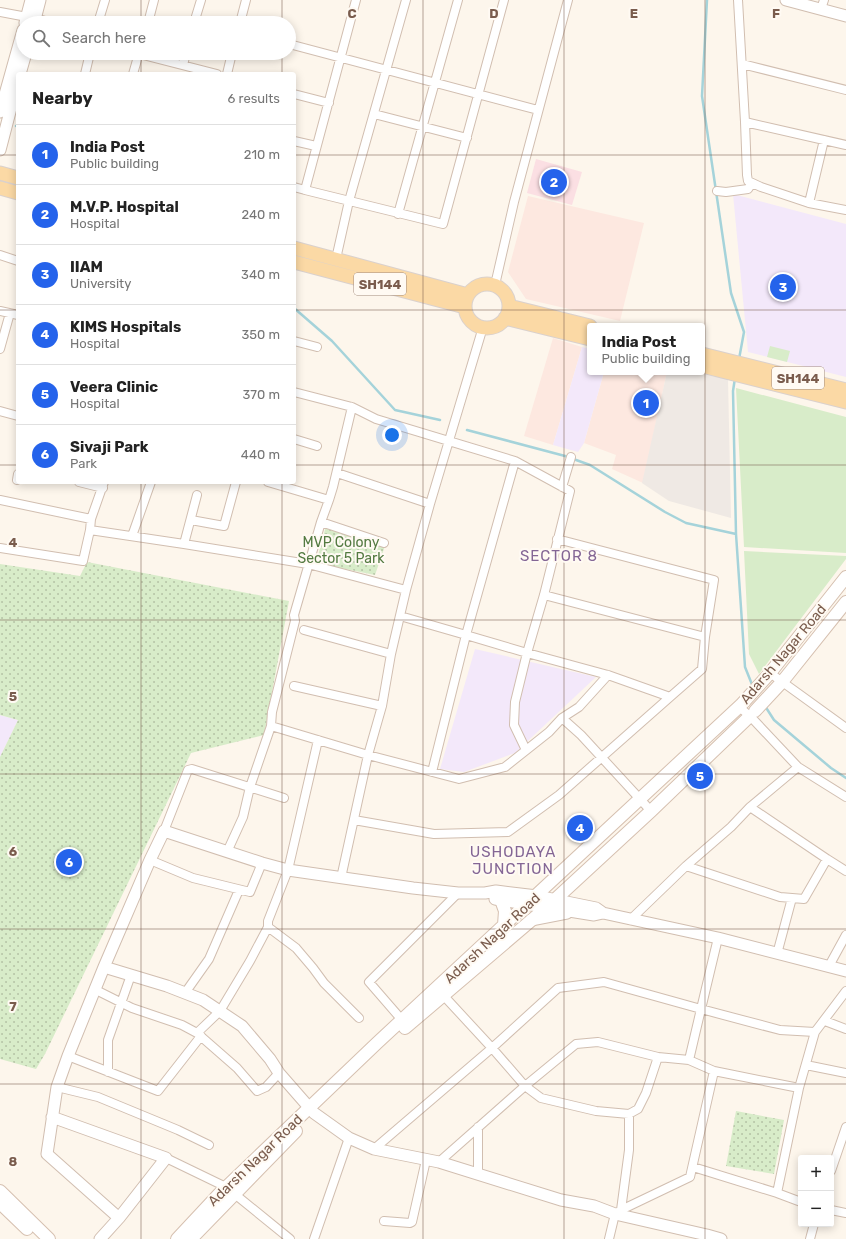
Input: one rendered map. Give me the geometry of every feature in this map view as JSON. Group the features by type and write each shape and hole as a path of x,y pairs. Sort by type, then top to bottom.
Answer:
{"main road":[{"path":"0,173 16,177"},
{"path":"0,188 16,192"},
{"name":"SH144","path":"296,249 336,259 466,301"},
{"path":"332,271 336,259"},
{"name":"SH144","path":"296,262 466,301"},
{"path":"487,284 495,285 505,293 507,312 496,326 483,327 476,325 466,314 466,301 473,288 487,284"},
{"path":"507,312 553,324 587,338"},
{"path":"553,324 587,326"},
{"name":"SH144","path":"705,356 716,363 798,384 846,402"},
{"name":"SH144","path":"705,365 716,363"},
{"name":"SH144","path":"798,384 846,390"},
{"name":"Adarsh Nagar Road","path":"177,1239 230,1190 402,1020 740,706 760,685 846,577"},
{"name":"Adarsh Nagar Road","path":"312,1110 381,1048 550,903 650,811 752,713 782,682 846,602"},
{"path":"501,900 506,911 504,925"},
{"name":"Adarsh Nagar Road","path":"191,1239 230,1190"},
{"path":"0,1191 49,1239"},
{"path":"0,1204 38,1239"}],"street":[{"path":"30,16 31,0"},
{"path":"32,16 40,0"},
{"path":"100,16 105,0"},
{"path":"150,16 154,0"},
{"path":"196,16 201,0"},
{"path":"242,16 246,0"},
{"path":"305,190 356,0"},
{"path":"336,259 349,201 406,0"},
{"path":"398,214 458,0"},
{"path":"296,188 443,224 504,0"},
{"path":"495,285 514,202 568,0"},
{"path":"738,0 748,181 761,187 809,203 846,210"},
{"path":"786,0 822,5 846,16"},
{"path":"0,12 16,16"},
{"path":"296,46 538,110"},
{"path":"0,112 16,56"},
{"path":"21,72 24,60"},
{"path":"85,72 88,60"},
{"path":"134,72 137,60"},
{"path":"165,60 209,72"},
{"path":"183,65 184,60"},
{"path":"227,72 230,60"},
{"path":"742,64 846,90"},
{"path":"0,150 9,82"},
{"path":"296,95 328,103"},
{"path":"374,114 467,138"},
{"path":"745,122 846,145"},
{"path":"809,203 824,140"},
{"path":"296,141 316,146"},
{"path":"717,191 726,192 748,189 752,183"},
{"path":"0,255 16,260"},
{"path":"0,310 16,314"},
{"path":"0,349 10,313"},
{"path":"341,878 368,755 382,706 391,654 406,590 483,327"},
{"path":"296,342 317,347"},
{"path":"296,393 352,407 376,419 515,461 570,491 515,702 514,725 526,750"},
{"path":"227,852 243,817 250,787 263,747 272,726 272,712 294,621 294,615 308,564 337,473 352,407"},
{"path":"0,411 16,415"},
{"path":"296,440 317,446"},
{"path":"562,487 571,457"},
{"path":"432,772 466,635 515,461"},
{"path":"337,473 430,504"},
{"path":"132,536 150,484"},
{"path":"191,520 224,526 235,484"},
{"path":"275,484 329,500"},
{"path":"0,548 83,561 91,519 104,485"},
{"path":"184,544 197,495"},
{"path":"0,500 91,519"},
{"path":"321,522 384,543"},
{"path":"90,530 308,564 406,590"},
{"path":"354,820 434,834 508,832 559,795 702,669 705,637 714,580 557,539"},
{"path":"544,595 705,637"},
{"path":"400,616 527,654 608,675 670,697"},
{"path":"304,630 391,654"},
{"path":"770,672 846,728"},
{"path":"272,726 368,755 459,779 505,767 549,732 562,718 579,708 608,675"},
{"path":"294,686 382,706"},
{"path":"740,706 752,713 798,767 846,796"},
{"path":"562,718 581,735 640,798 650,811"},
{"path":"68,1056 158,1091 199,1034 220,1012 268,927 268,921 288,870 318,740"},
{"path":"630,920 686,866 731,827 750,807 798,767"},
{"path":"119,1218 47,1154 57,1087 94,989 150,860 164,832 188,770 192,769 284,798"},
{"path":"750,807 846,871"},
{"path":"164,832 288,870 299,870 341,878 413,888 485,894 496,891 537,896 550,903 578,912 594,915 603,913"},
{"path":"686,866 780,897 804,899 827,859"},
{"path":"150,860 193,878 250,892 262,863"},
{"path":"185,993 210,959 239,890"},
{"path":"402,1020 369,982 458,892"},
{"path":"485,894 495,899 528,904 550,903 596,908 603,913 630,920 718,938 846,971"},
{"path":"776,954 792,898"},
{"path":"529,920 578,912"},
{"path":"268,927 296,948 324,983 359,1018"},
{"path":"829,966 846,934"},
{"path":"689,1060 718,938"},
{"path":"104,967 204,1000 242,1026 270,1059 279,1073 312,1110 349,1138 374,1149 439,1162 561,1200 594,1206 707,1237 721,1239"},
{"path":"108,1072 108,1040 131,975"},
{"path":"374,1149 492,1048 558,988 604,982 780,1030 816,1032"},
{"path":"94,989 132,1008 182,1025 199,1034 237,1068 257,1091 266,1086 279,1073"},
{"path":"777,1193 799,1088 816,1032 846,991"},
{"path":"443,995 525,1086 541,1098 596,1111 629,1114 638,1109 646,1093 658,1057"},
{"path":"825,1021 846,1029"},
{"path":"439,1162 525,1086 576,1044 598,1042 658,1057 689,1060 714,1071 799,1088"},
{"path":"806,1065 846,1073"},
{"path":"618,1212 690,1177 714,1071"},
{"path":"57,1087 98,1097 178,1130 209,1145"},
{"path":"609,1239 618,1212 629,1150 629,1114"},
{"path":"52,1117 166,1158 230,1190 290,1239"},
{"path":"478,1127 478,1174"},
{"path":"834,1163 846,1127"},
{"path":"314,1239 349,1138"},
{"path":"100,1239 119,1218 166,1158"},
{"path":"384,1221 412,1222 426,1160"},
{"path":"693,1168 777,1193 798,1201"},
{"path":"834,1211 846,1213"},
{"path":"810,1239 813,1227"}],"shaded area":[{"path":"536,159 582,172 572,205 527,193"},
{"path":"733,194 846,224 846,377 748,352"},
{"path":"528,196 644,223 620,321 526,299 508,272"},
{"path":"553,338 582,347 553,445 524,436"},
{"path":"582,347 587,348 587,375 603,375 584,443 578,452 553,445"},
{"path":"603,375 666,375 643,483 612,469 616,455 584,443"},
{"path":"666,375 705,375 728,379 731,518 669,501 642,483"},
{"path":"475,649 596,677 515,753 464,772 440,769"},
{"path":"0,715 18,720 0,757"}],"green space":[{"path":"770,346 790,351 787,362 767,357"},
{"path":"736,388 846,417 846,553 744,547"},
{"name":"MVP Colony Sector 5 Park","path":"326,526 385,546 375,575 316,563"},
{"path":"744,551 846,556 846,559 759,674 749,654"},
{"path":"87,562 289,601 264,735 191,753 45,1054 36,1069 0,1059 0,757 18,720 0,715 0,564 80,576"},
{"path":"736,1111 784,1120 774,1174 726,1166"}],"waterway":[{"path":"707,0 702,96 731,293 744,332 739,359"},
{"path":"296,310 332,341 395,410 440,420"},
{"path":"735,378 733,391 736,534 745,667 753,687"},
{"path":"467,430 565,456 590,465 665,512 686,523 736,534"},
{"path":"765,706 774,720 831,768 846,778"}],"place":[{"name":"M.V.P. Hospital","path":"554,182"},
{"name":"IIAM","path":"783,287"},
{"name":"India Post","path":"646,403"},
{"name":"Veera Clinic","path":"700,776"},
{"name":"KIMS Hospitals","path":"580,828"},
{"name":"Sivaji Park","path":"69,862"}],"district":[{"name":"SECTOR 8","path":"559,556"},
{"name":"USHODAYA JUNCTION","path":"513,860"}]}
